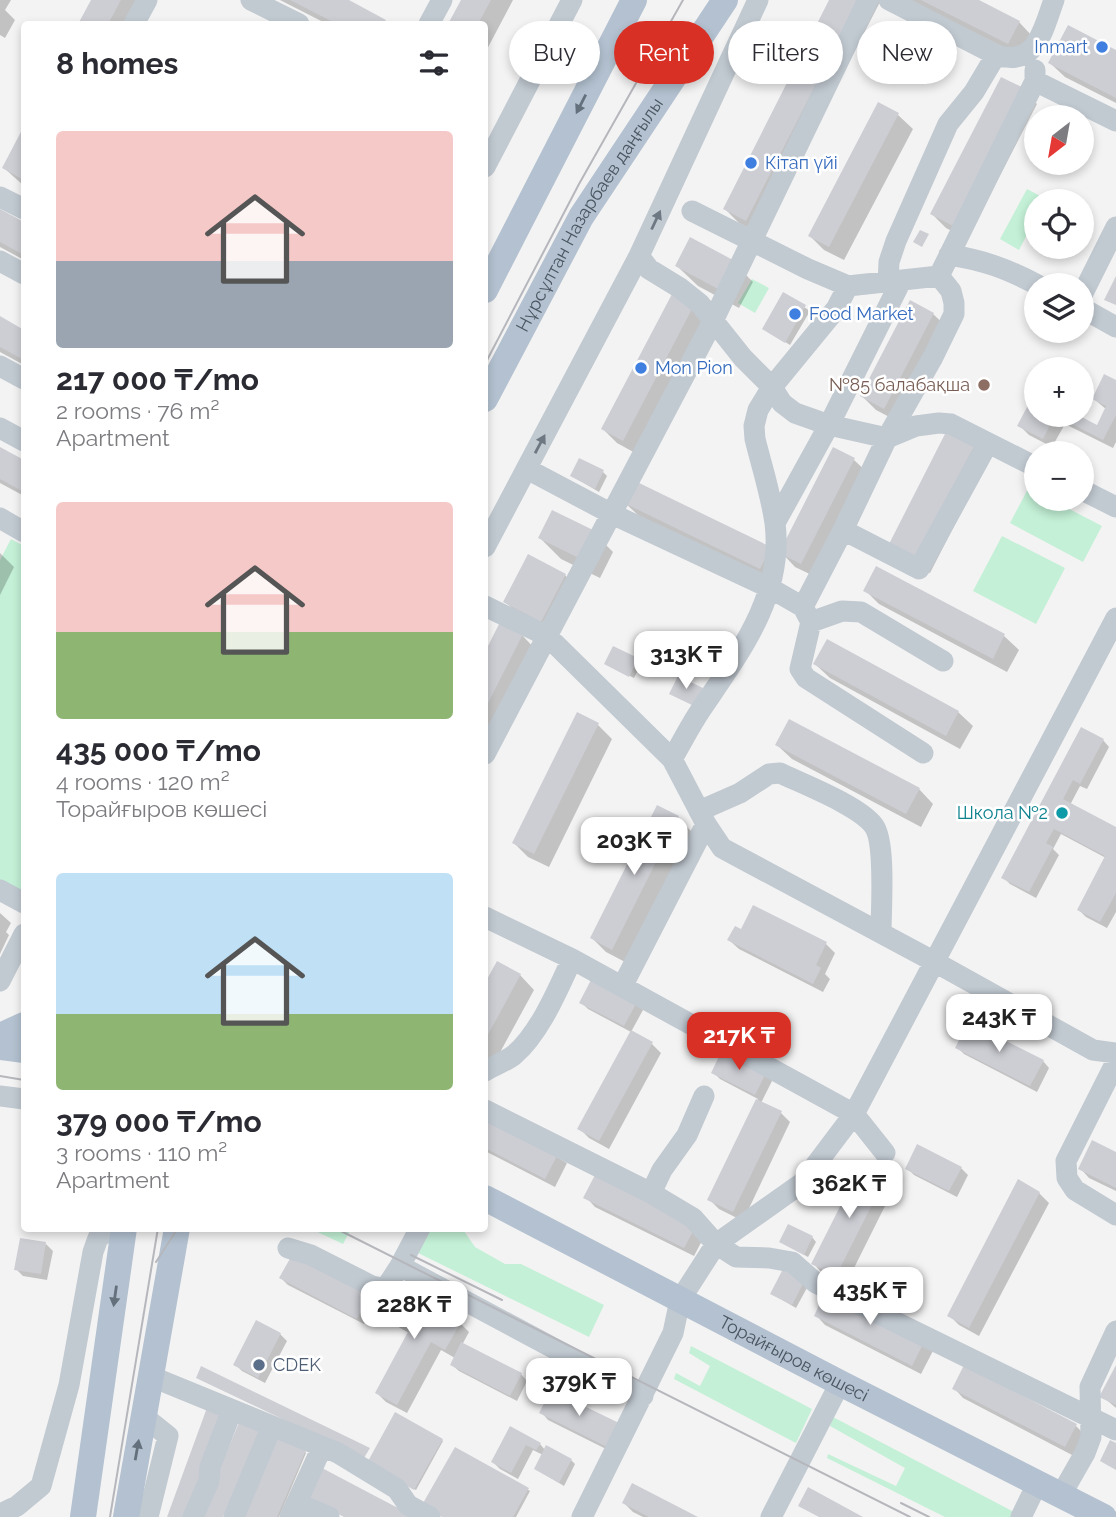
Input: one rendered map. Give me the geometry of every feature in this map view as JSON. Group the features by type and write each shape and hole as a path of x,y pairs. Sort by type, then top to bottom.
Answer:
{"main road":[{"path":"488,284 634,0"},
{"name":"Нұрсұлтан Назарбаев даңғылы","path":"488,393 575,227 725,0"},
{"path":"0,1036 21,1026"},
{"path":"0,1047 21,1050"},
{"name":"Торайғыров көшесі","path":"488,1200 1104,1517"},
{"path":"83,1517 123,1232"},
{"path":"126,1517 176,1232"}],"lane":[{"path":"136,21 147,0"},
{"path":"431,21 442,0"},
{"path":"488,157 572,0"},
{"path":"488,541 639,256 758,0"},
{"path":"488,748 713,321 867,0"},
{"path":"889,0 996,55 1015,58 1036,47"},
{"path":"939,276 1035,81 1036,47 1054,0"},
{"path":"260,11 290,21"},
{"path":"775,523 829,425 895,282 889,262 896,241 948,124 974,92 996,55"},
{"path":"1035,81 1116,121"},
{"path":"0,197 21,208"},
{"path":"692,211 848,286 939,276"},
{"path":"1093,273 1116,227"},
{"path":"949,255 977,259 1024,278"},
{"path":"639,256 649,269 700,304 743,358 772,387 782,404 795,414 887,438 916,426 951,424 1024,461"},
{"path":"0,261 21,272"},
{"path":"923,753 806,678 800,669 807,615 843,530 887,438 954,314 951,291 939,276"},
{"path":"673,758 755,625 770,588 775,523 754,426 758,410 772,387 836,309 848,286"},
{"path":"1094,315 1116,327"},
{"path":"0,366 21,377"},
{"path":"0,428 21,439"},
{"path":"843,530 919,569 988,443"},
{"path":"527,469 612,514 770,588 807,615 861,612 943,661"},
{"path":"1094,496 1116,507"},
{"path":"0,518 21,529"},
{"path":"488,607 547,636 673,758 702,818 722,848 1093,1050 1116,1053"},
{"path":"582,1517 673,1332 680,1300 716,1244 802,1183 853,1114 1116,618"},
{"path":"623,985 702,818 769,774 780,773 861,813 874,826 881,842 881,933"},
{"path":"0,890 21,901"},
{"path":"488,926 572,959 623,985 853,1114 885,1153"},
{"path":"0,981 21,940"},
{"path":"488,1069 514,1054 532,1033 550,1006 572,959"},
{"path":"1116,1062 1066,1161 1067,1178 1075,1190 1116,1215"},
{"path":"0,1096 21,1099"},
{"path":"651,1193 662,1170 687,1135 704,1096"},
{"path":"488,1112 651,1193 693,1218 716,1244 736,1257 792,1262 816,1283 1116,1430"},
{"path":"0,1514 17,1506 41,1486 69,1385 93,1252 98,1238 106,1232"},
{"path":"288,1248 311,1255 372,1286 382,1288 387,1286 400,1266 418,1232"},
{"path":"400,1266 643,1396"},
{"path":"1061,1495 1091,1437 1090,1387 1116,1331"},
{"path":"150,1376 338,1453 397,1489 408,1505 430,1517"},
{"path":"771,1517 840,1383"},
{"path":"193,1517 209,1480 210,1466 232,1410"},
{"path":"143,1416 167,1436 148,1517"},
{"path":"234,1517 272,1426"},
{"path":"322,1447 293,1510 329,1517"},
{"path":"1021,1517 1037,1483"}],"green space":[{"path":"1024,195 1024,240 1019,250 1000,239"},
{"path":"752,279 769,288 755,313 738,303"},
{"path":"1024,496 1024,511 1073,511 1102,526 1083,562 1010,523"},
{"path":"1002,536 1065,568 1036,624 973,591"},
{"path":"11,539 21,544 21,892 0,881 0,560"},
{"path":"317,1232 349,1232 343,1244"},
{"path":"428,1232 465,1232 475,1247 505,1264 521,1264 604,1305 589,1337 416,1252"},
{"path":"691,1346 812,1409 796,1443 674,1379 676,1373 700,1386 710,1366 689,1353"},
{"path":"833,1417 1014,1512 1011,1517 945,1517 827,1458 828,1454 896,1486 905,1468 830,1426"}],"building":[{"path":"91,0 121,0 110,21 80,21"},
{"path":"290,0 349,0 386,20 385,21 331,21"},
{"path":"461,0 491,0 480,21 450,21"},
{"path":"829,0 859,0 843,31 843,21 818,21"},
{"path":"921,0 979,0 1020,21 1008,44"},
{"path":"1068,25 1116,50 1116,98 1048,63"},
{"path":"1001,77 1024,88 953,226 930,214"},
{"path":"786,84 816,84 746,221 723,209"},
{"path":"878,102 899,113 829,247 808,236"},
{"path":"21,132 21,178 2,168"},
{"path":"0,209 21,220 21,253 0,242"},
{"path":"920,230 929,234 922,247 913,242"},
{"path":"690,237 733,260 718,289 675,266"},
{"path":"1116,276 1116,305 1104,300"},
{"path":"783,292 806,305 785,343 762,329"},
{"path":"672,294 694,305 623,441 601,429"},
{"path":"910,300 934,313 884,409 860,396"},
{"path":"0,316 21,328 21,358 0,347"},
{"path":"1104,374 1116,380 1116,415 1103,440 1078,427 1097,425 1106,406 1094,400 1094,395"},
{"path":"1024,413 1024,427 1049,427 1043,439 1017,426"},
{"path":"947,430 975,444 916,560 888,546"},
{"path":"0,447 21,458 21,490 0,479"},
{"path":"833,447 855,458 801,564 779,553"},
{"path":"579,458 604,470 595,489 570,476"},
{"path":"633,480 771,547 760,569 622,502"},
{"path":"552,510 593,530 579,558 538,538"},
{"path":"528,554 566,574 541,622 503,602"},
{"path":"876,566 1005,634 993,659 863,591"},
{"path":"500,622 523,634 488,703 488,646"},
{"path":"827,639 959,711 946,736 813,664"},
{"path":"613,646 638,658 629,677 604,664"},
{"path":"678,676 703,688 694,706 669,694"},
{"path":"577,712 599,723 534,854 512,843"},
{"path":"789,719 920,788 906,814 775,745"},
{"name":"Школа №2","path":"1081,727 1104,739 1080,784 1073,780 1063,799 1116,827 1116,893 1100,922 1077,910 1105,856 1054,829 1046,843 1053,847 1029,892 1001,878"},
{"path":"657,805 679,816 612,950 590,938"},
{"path":"753,905 827,942 816,965 821,968 813,984 727,940 735,926 741,929"},
{"path":"497,961 521,974 488,1034 488,978"},
{"path":"592,978 637,1002 624,1026 579,1003"},
{"path":"968,1022 1044,1060 1030,1086 955,1048"},
{"path":"631,1030 653,1042 599,1141 577,1129"},
{"path":"723,1048 767,1071 755,1095 711,1073"},
{"path":"756,1099 782,1111 733,1212 707,1200"},
{"path":"488,1116 559,1152 545,1179 488,1150"},
{"path":"1092,1140 1116,1152 1116,1188 1078,1169"},
{"path":"917,1144 962,1167 949,1191 905,1169"},
{"path":"862,1163 887,1175 836,1276 811,1264"},
{"path":"596,1173 697,1224 684,1248 583,1198"},
{"path":"1018,1179 1040,1192 969,1328 947,1316"},
{"path":"788,1224 813,1236 804,1255 779,1242"},
{"path":"20,1238 46,1242 41,1274 14,1270"},
{"path":"292,1255 369,1295 357,1319 279,1278"},
{"path":"783,1269 805,1280 792,1305 770,1294"},
{"path":"399,1288 461,1322 445,1350 431,1342 397,1405 375,1393 409,1330 384,1316"},
{"path":"827,1288 926,1338 912,1366 814,1316"},
{"path":"256,1320 281,1333 258,1378 233,1365"},
{"path":"461,1342 522,1373 510,1396 450,1365"},
{"path":"964,1365 1077,1424 1065,1447 952,1389"},
{"path":"1116,1365 1116,1405 1099,1397"},
{"path":"201,1366 370,1448 364,1458 196,1378"},
{"path":"551,1390 619,1423 607,1447 539,1413"},
{"path":"208,1405 221,1410 193,1517 167,1517"},
{"path":"395,1412 443,1439 414,1490 367,1463"},
{"path":"241,1418 262,1427 223,1517 199,1517"},
{"path":"510,1426 541,1443 536,1450 526,1445 511,1473 491,1462"},
{"path":"278,1438 306,1450 277,1517 244,1517"},
{"path":"1110,1440 1116,1443 1116,1470 1100,1461"},
{"path":"546,1445 572,1459 559,1483 534,1469"},
{"path":"455,1447 529,1488 513,1517 442,1517 422,1505"},
{"path":"322,1468 415,1517 344,1517 306,1497"},
{"path":"632,1483 698,1517 649,1517 622,1503"},
{"path":"808,1487 863,1517 819,1517 798,1506"}],"tram line":[{"path":"488,358 579,184 683,0"},
{"path":"0,1076 21,1080"},
{"path":"110,1517 157,1232"},
{"path":"156,1262 175,1232"},
{"path":"343,1232 910,1517"},
{"path":"411,1255 502,1300"},
{"path":"901,1503 929,1517"}],"place":[{"name":"Inmart","path":"1102,47"},
{"name":"Кітап үйі","path":"751,163"},
{"name":"Food Market","path":"795,314"},
{"name":"Mon Pion","path":"641,368"},
{"name":"№85 балабақша","path":"984,385"},
{"name":"Школа №2","path":"1062,813"},
{"name":"CDEK","path":"259,1365"}]}
